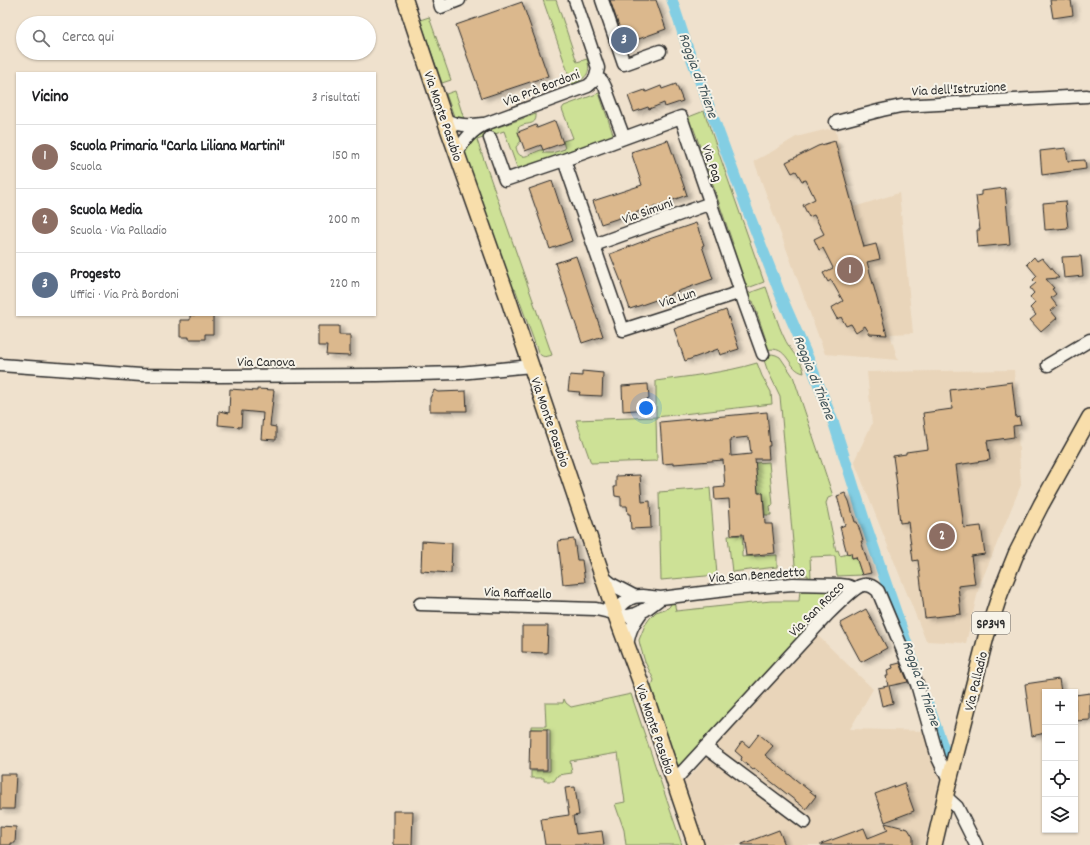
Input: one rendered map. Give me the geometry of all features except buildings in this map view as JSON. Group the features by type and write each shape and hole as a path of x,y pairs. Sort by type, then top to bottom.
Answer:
{"main road":[{"name":"Via Monte Pasubio","path":"405,0 445,120 532,366 615,613 696,845"},
{"name":"Via Palladio","path":"934,845 986,637 1000,594 1016,554 1030,526 1090,417"}],"street":[{"path":"438,0 441,7 459,0"},
{"name":"Via Prà Bordoni","path":"457,153 466,138 474,130 485,124 588,86 593,82 598,68 575,0"},
{"path":"602,0 624,64 660,51"},
{"path":"596,77 602,81 605,87 624,138"},
{"name":"Via dell'Istruzione","path":"836,122 901,106 1089,96"},
{"name":"Via Pag","path":"490,138 505,180 681,117 763,354"},
{"name":"Via Prà Bordoni","path":"445,120 457,125 465,126 485,124"},
{"path":"564,160 594,245"},
{"name":"Via Simuni","path":"594,245 711,203"},
{"name":"Via Lun","path":"594,245 623,330 741,292"},
{"path":"1048,365 1090,340"},
{"name":"Via Canova","path":"0,365 141,375 246,376 459,373 532,366"},
{"path":"604,578 613,585 634,596"},
{"name":"Via San Benedetto","path":"634,596 661,598 734,589 793,584 840,585 855,589"},
{"name":"Via San Rocco","path":"674,781 828,614 855,589 860,586 868,585 874,587 878,591 917,684 938,758 949,781"},
{"path":"615,613 621,605 634,596"},
{"name":"Via San Benedetto","path":"615,613 627,616 636,614 661,598"},
{"name":"Via Raffaello","path":"420,604 596,609 615,613"},
{"path":"627,644 634,622 643,610"},
{"path":"705,747 805,822"},
{"path":"946,797 957,807 976,845"}],"shaded area":[{"path":"835,128 854,207 899,193 913,333 890,334 898,360 825,354 754,161 796,137"},
{"path":"1014,370 1021,485 979,587 966,643 926,641 854,461 872,424 867,372"},
{"path":"814,632 873,689 850,729 927,731 941,775 924,845 705,845 683,783 696,770"}],"green space":[{"path":"543,0 556,0 577,62 587,59 589,69 588,72 584,78 572,84"},
{"path":"429,17 451,80 442,83 420,20"},
{"path":"455,91 465,122 455,119 446,94"},
{"path":"599,93 614,137 518,170 504,131 477,140 552,355 544,356 538,352 515,289 510,290 463,155 464,151 475,135 536,114 536,118 532,123 518,128 521,141 516,147 520,155 526,156 541,150 543,150 544,153 552,153 565,149 563,141 573,138 562,109 564,106"},
{"path":"704,111 764,282 745,289 729,245 733,244 696,135 693,127 689,129 686,118"},
{"path":"766,287 776,319 786,342 800,363 804,373 798,371 784,354 774,349 766,350 763,341 766,340 753,301 749,302 746,294"},
{"path":"772,354 780,357 793,376 833,496 828,498 826,503 836,551 838,550 840,556 851,553 852,558 856,557 862,575 837,576 835,556 810,557 811,578 808,578 808,575 798,575 795,565 780,396 763,357"},
{"path":"757,363 771,392 772,404 656,417 656,381 719,372"},
{"path":"656,417 657,461 591,463 576,420"},
{"path":"769,462 773,505 770,506 771,515 765,515 763,493 758,493 755,463"},
{"path":"710,488 717,575 661,580 659,492"},
{"path":"742,535 742,557 777,555 777,567 732,572 728,536"},
{"path":"800,590 834,591 837,593 837,597 682,767 675,763 648,689 654,680 645,662 639,640 645,625 650,618 656,612 668,608 671,602 674,601 676,611 771,601 799,601"},
{"path":"631,694 682,845 626,845 624,830 615,804 625,802 618,753 570,761 572,773 558,775 554,781 544,781 544,778 531,778 531,771 550,771 550,730 531,729 531,726 546,726 545,703 563,703 564,699 571,707"}],"waterway":[{"name":"Roggia di Thiene","path":"672,0 688,49 750,217 834,424 864,519 914,664"},
{"name":"Roggia di Thiene","path":"927,701 947,758"}],"place":[{"name":"Progesto","path":"624,40"},
{"name":"Scuola Primaria \"Carla Liliana Martini\"","path":"850,270"},
{"name":"Scuola Media","path":"942,536"}]}
